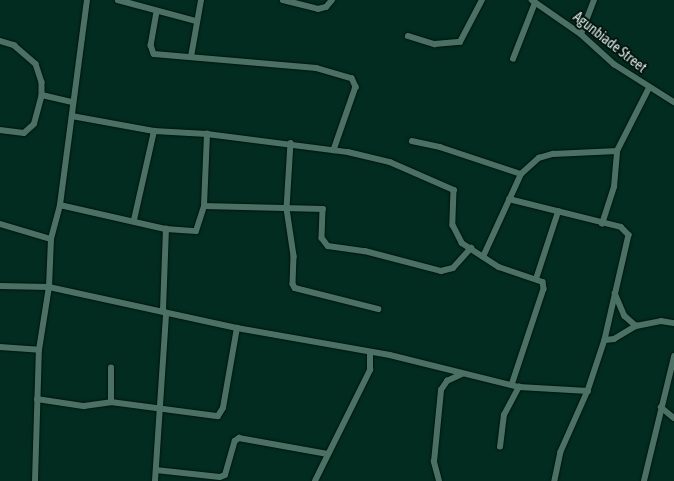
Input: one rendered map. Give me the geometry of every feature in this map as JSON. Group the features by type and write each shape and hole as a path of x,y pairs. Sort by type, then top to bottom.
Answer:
{"street":[{"path":"35,481 39,350 49,287 51,240 60,205 87,0"},
{"path":"118,0 157,12 196,20"},
{"path":"191,57 201,0"},
{"path":"283,0 318,9 332,0"},
{"path":"408,36 435,44 460,42 482,0"},
{"path":"581,34 594,0"},
{"path":"513,59 533,1"},
{"name":"Agunbiade Street","path":"533,1 581,34 649,88 674,102"},
{"path":"157,12 152,52 316,68 352,78 356,87 334,150"},
{"path":"0,41 14,45 36,64 42,82 42,95 34,124 24,133 0,130"},
{"path":"602,224 614,187 617,151 649,88"},
{"path":"42,95 73,102"},
{"path":"72,116 154,131 206,134 291,143 334,150 390,162 454,190 453,225 457,237 499,267 543,282 544,289 512,385"},
{"path":"134,220 154,131"},
{"path":"60,205 134,220 166,229 196,231 204,206 206,134"},
{"path":"412,141 440,147 521,174"},
{"path":"291,143 287,209 296,288 378,309"},
{"path":"483,257 521,174 545,155 617,151"},
{"path":"510,199 602,224 621,227 629,235 605,340 588,390 561,452 555,481"},
{"path":"204,206 323,210 322,238 328,246 335,249 364,250 441,271 453,268 471,248"},
{"path":"536,279 558,212"},
{"path":"0,224 51,240"},
{"path":"155,481 166,315 163,310 166,229"},
{"path":"0,286 49,287 163,310 238,328 370,354 390,355 519,387 588,390"},
{"path":"615,293 625,316 636,326"},
{"path":"605,340 614,339 636,326 661,321 674,323"},
{"path":"37,399 84,406 111,402 160,410 221,414 238,328"},
{"path":"0,347 39,350"},
{"path":"315,481 370,370 370,354"},
{"path":"644,481 674,357"},
{"path":"111,368 111,402"},
{"path":"442,481 434,462 441,390 447,382 462,374"},
{"path":"500,447 504,415 519,387"},
{"path":"661,407 674,418"},
{"path":"156,470 220,477 225,475 235,441 239,438 328,454"}]}
